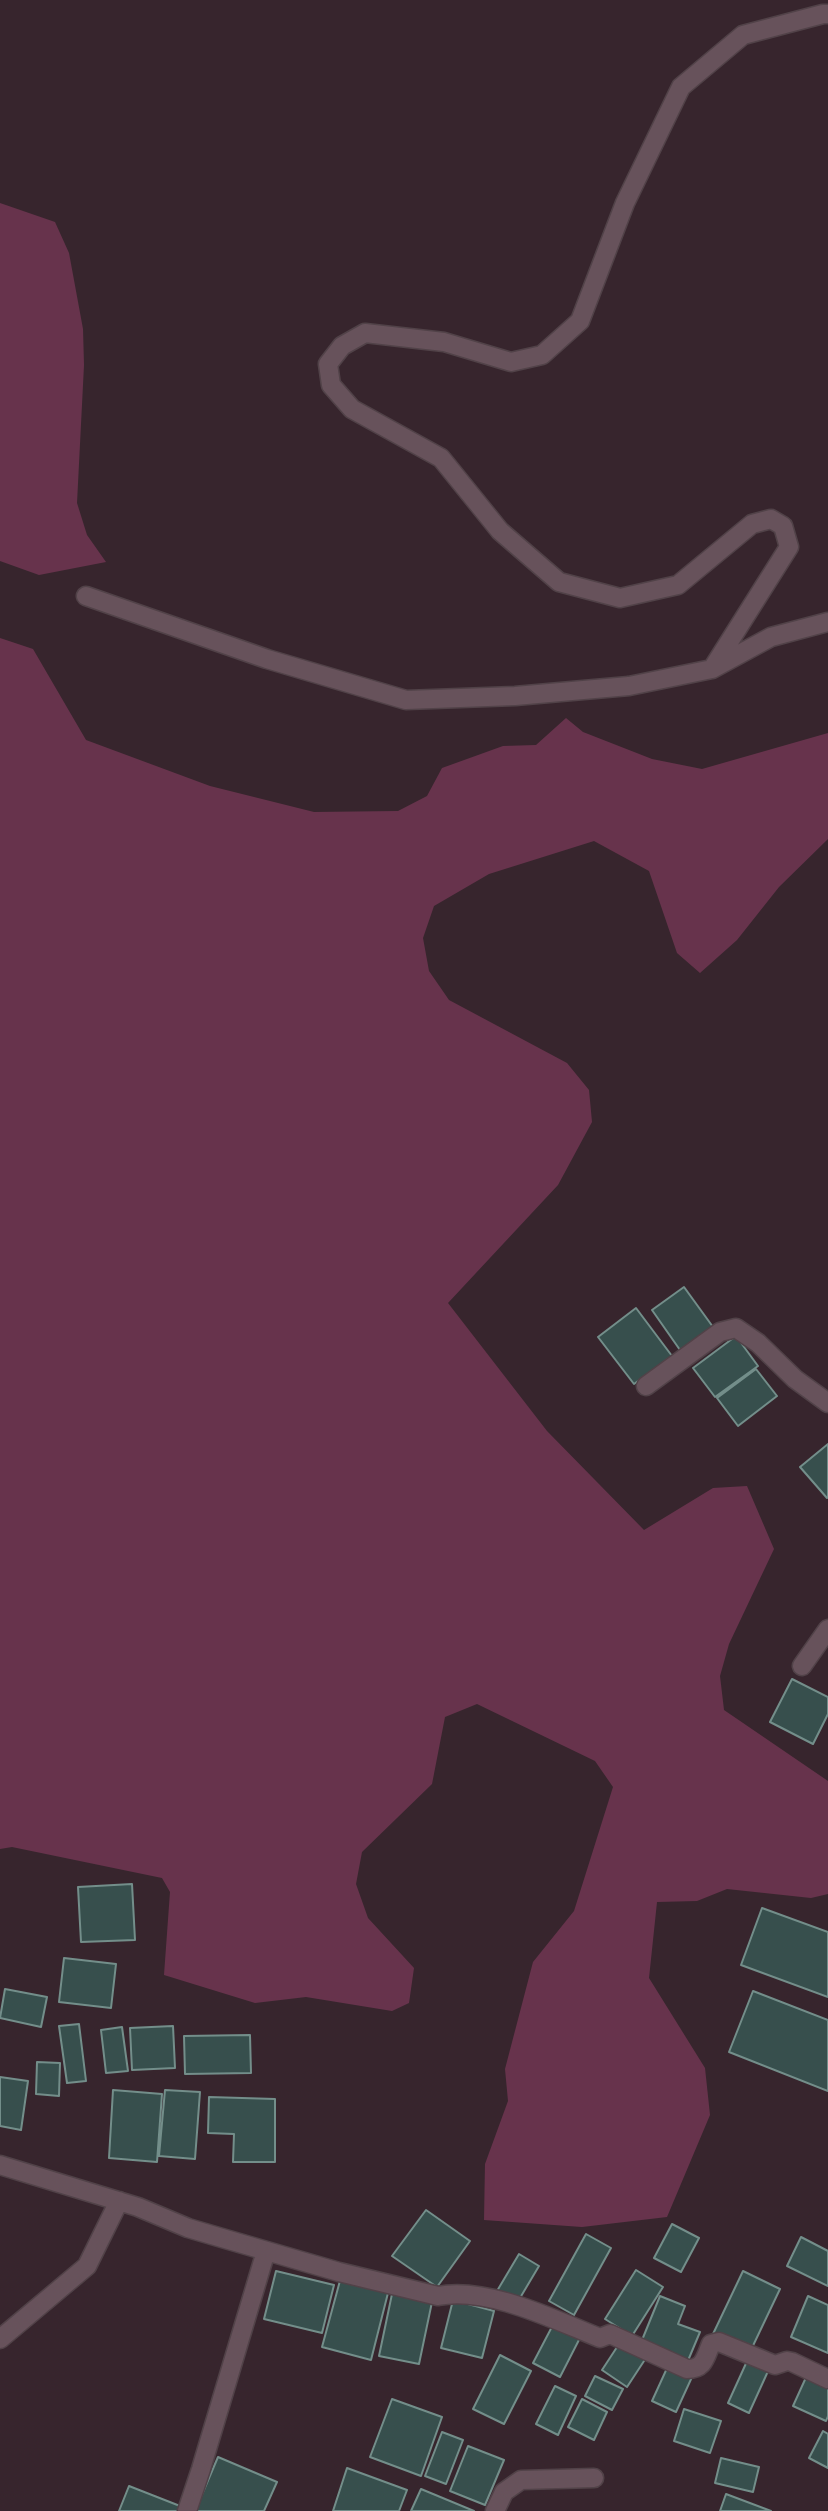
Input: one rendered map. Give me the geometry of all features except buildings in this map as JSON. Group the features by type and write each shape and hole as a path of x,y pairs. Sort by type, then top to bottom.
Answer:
{"street":[{"path":"712,669 789,547 783,526 771,519 751,524 678,584 620,598 559,582 500,531 441,458 352,410 331,385 328,364 342,346 365,333 444,342 512,362 542,355 580,321 625,203 681,87 743,35 828,14"},
{"path":"86,596 267,659 406,700 515,696 629,686 712,669 771,637 828,622"},
{"path":"646,1386 720,1332 736,1328 758,1343 795,1379 828,1404"},
{"path":"802,1666 828,1629"},
{"path":"0,2165 118,2201 188,2228 266,2251 438,2296 450,2294 493,2299 529,2309 600,2338 610,2334 687,2369 697,2369 703,2365 711,2344 719,2342 775,2365 792,2362 828,2379"},
{"path":"0,2339 87,2266 118,2201"},
{"path":"187,2511 266,2251"},
{"path":"495,2511 504,2492 521,2480 594,2478"}],"shaded area":[{"path":"0,203 55,222 69,253 83,329 84,365 77,503 87,535 106,562 39,575 0,561"},
{"path":"0,638 33,649 86,740 210,786 314,812 398,811 427,796 442,768 503,746 536,745 566,718 583,732 652,759 702,769 828,733 828,839 779,887 737,940 700,973 677,953 649,871 594,841 489,874 434,906 423,938 429,971 449,1000 567,1063 589,1090 592,1122 558,1185 448,1303 547,1431 644,1530 713,1488 747,1486 774,1549 729,1644 720,1676 724,1710 828,1781 828,1894 811,1898 727,1889 697,1901 657,1902 649,1978 705,2068 710,2115 667,2217 582,2227 484,2220 485,2164 508,2101 505,2069 533,1962 574,1911 613,1787 595,1761 477,1704 445,1717 432,1784 362,1852 356,1884 368,1918 414,1968 409,2003 392,2011 306,1997 255,2003 164,1975 170,1892 162,1878 12,1847 0,1849"}]}
